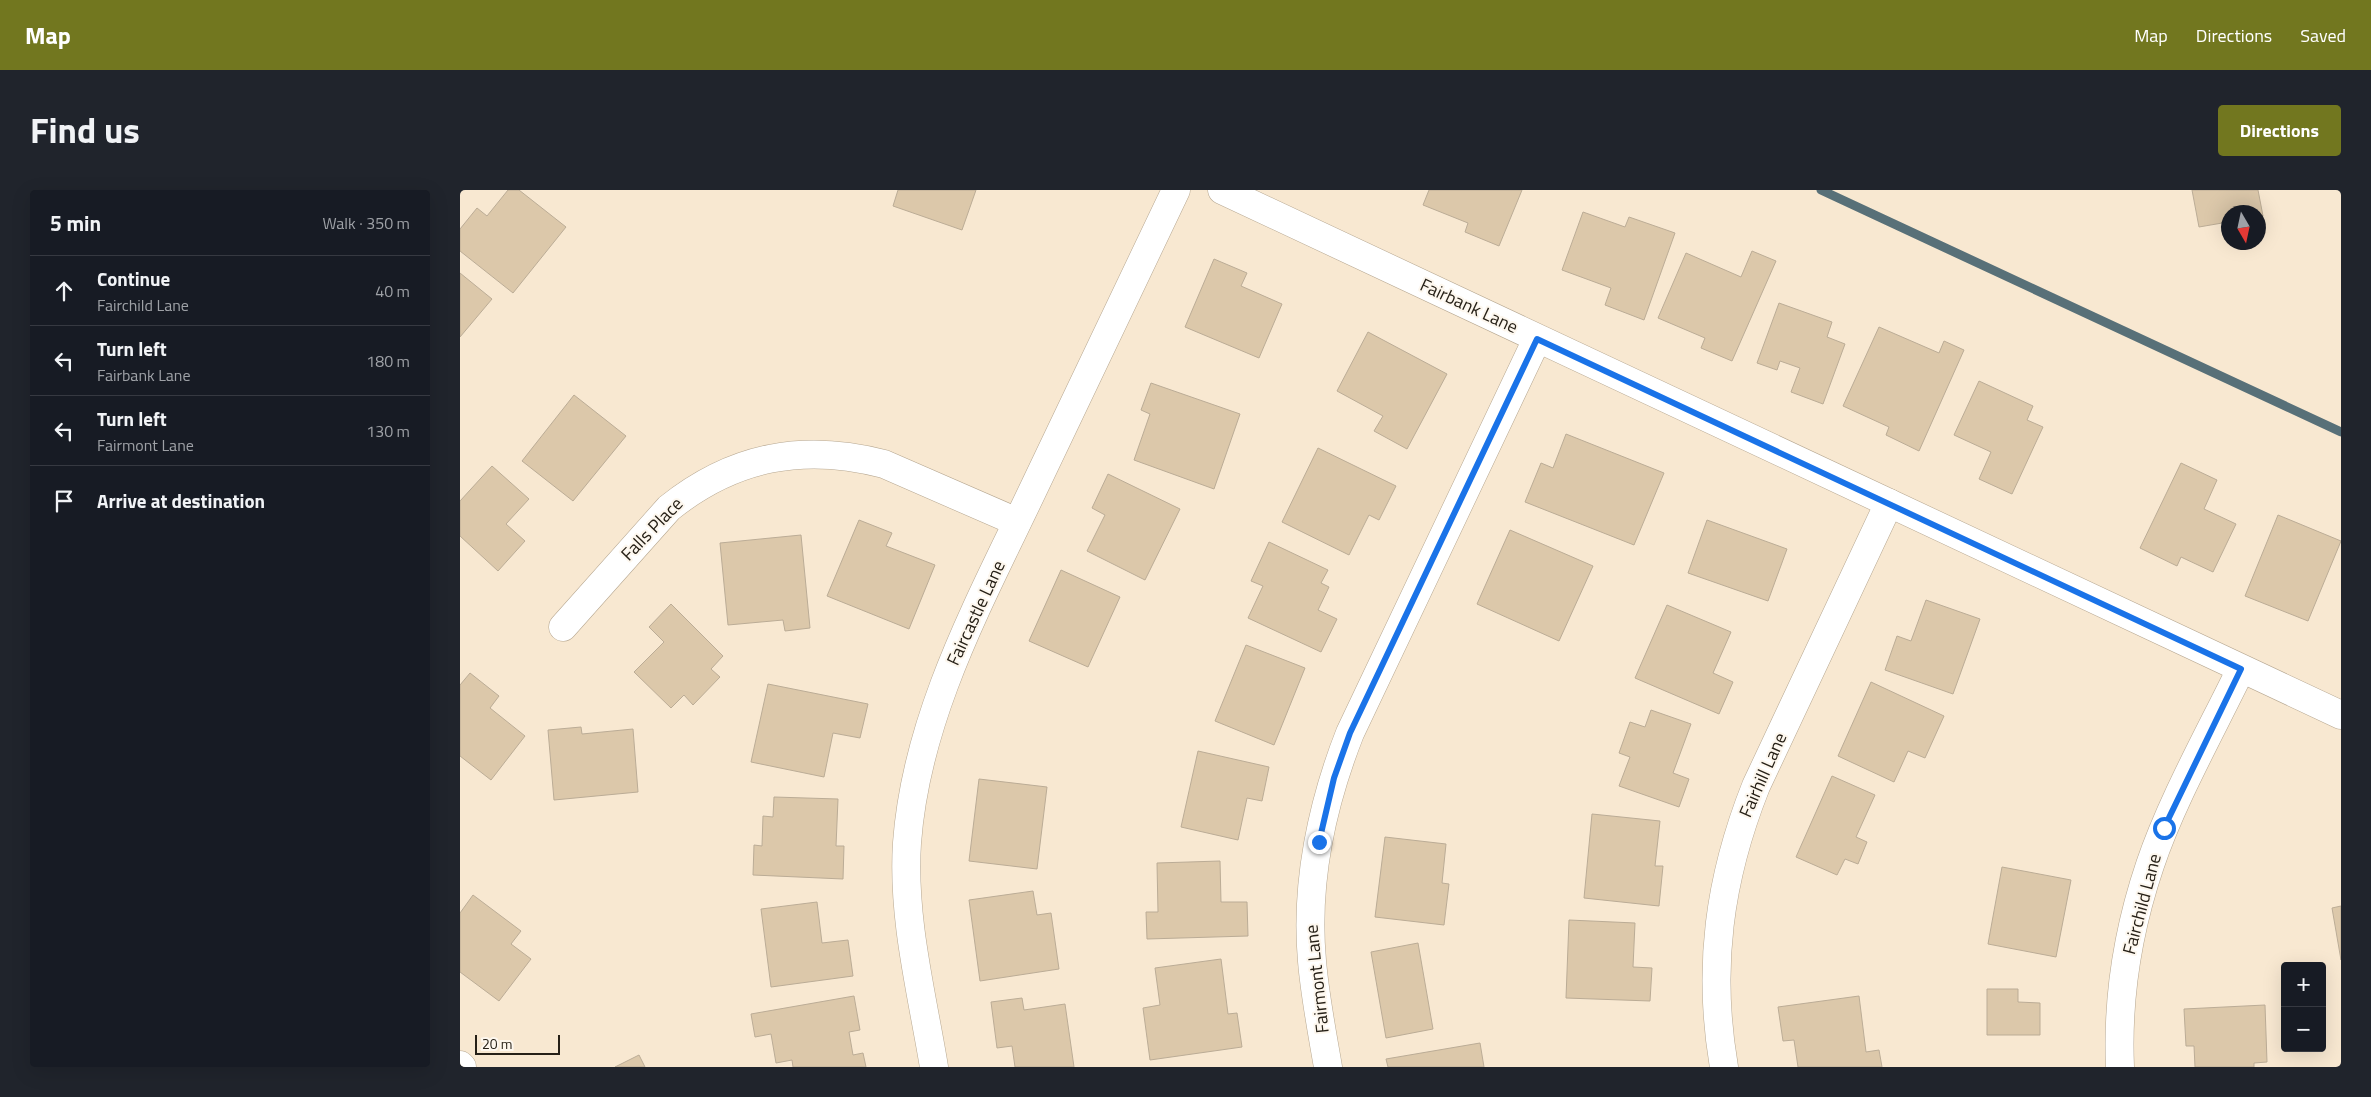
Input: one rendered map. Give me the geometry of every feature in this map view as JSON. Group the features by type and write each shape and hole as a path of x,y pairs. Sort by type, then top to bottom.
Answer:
{"street":[{"name":"Faircastle Lane","path":"934,1067 908,904 907,846 913,796 926,736 944,682 1017,522 1176,190"},
{"name":"Fairbank Lane","path":"1222,190 2341,715"},
{"name":"Fairmont Lane","path":"1328,1067 1315,986 1310,932 1316,865 1334,778 1350,733 1537,339"},
{"name":"Falls Place","path":"563,627 653,524 675,504 702,485 736,467 774,456 819,454 863,458 884,464 1017,522"},
{"name":"Fairhill Lane","path":"1724,1067 1717,1023 1715,966 1726,885 1742,820 1756,786 1888,503"},
{"name":"Fairchild Lane","path":"2120,1067 2119,1017 2122,986 2132,927 2148,872 2164,828 2241,669"}],"building":[{"path":"508,190 519,190 566,227 513,293 460,251 460,229 477,208 487,216"},
{"path":"898,190 976,190 962,230 893,206"},
{"path":"1429,190 1522,190 1499,246 1465,232 1468,223 1423,205"},
{"path":"2192,190 2258,190 2261,205 2221,205 2221,223 2199,227"},
{"path":"1583,212 1625,227 1629,217 1675,233 1644,320 1605,305 1611,288 1562,270"},
{"path":"1752,251 1776,261 1732,361 1701,348 1705,338 1658,318 1686,253 1741,277"},
{"path":"1214,259 1247,273 1241,286 1282,304 1259,358 1185,327"},
{"path":"460,273 492,299 460,337"},
{"path":"1779,303 1832,322 1827,337 1845,344 1823,404 1791,392 1800,368 1780,361 1777,370 1757,363"},
{"path":"1879,327 1939,353 1944,341 1964,350 1919,451 1886,435 1889,427 1843,406"},
{"path":"1368,332 1447,374 1407,449 1374,431 1383,416 1337,391"},
{"path":"1979,381 2033,406 2027,420 2043,427 2012,494 1979,479 1991,452 1954,435"},
{"path":"1151,383 1240,414 1214,489 1134,460 1150,414 1141,410"},
{"path":"574,395 626,436 573,501 522,461"},
{"path":"1566,434 1664,473 1634,545 1525,502 1541,463 1553,468"},
{"path":"1318,448 1396,486 1379,520 1369,515 1349,555 1282,522"},
{"path":"2181,463 2217,480 2204,509 2236,524 2213,572 2181,557 2177,566 2140,548"},
{"path":"492,466 529,499 506,524 525,541 498,571 460,536 460,501"},
{"path":"1108,474 1180,509 1145,580 1087,551 1105,515 1092,508"},
{"path":"2278,515 2341,541 2308,621 2245,596"},
{"path":"859,520 892,533 886,546 935,565 909,629 827,596"},
{"path":"1707,520 1787,549 1768,601 1688,573"},
{"path":"1510,530 1593,566 1559,641 1477,604"},
{"path":"801,535 810,628 785,631 783,620 728,625 720,543"},
{"path":"1269,542 1328,570 1321,583 1329,587 1318,610 1337,619 1321,652 1248,618 1263,586 1251,581"},
{"path":"1061,570 1120,597 1088,667 1029,641"},
{"path":"1926,600 1980,619 1953,694 1885,670 1897,636 1911,641"},
{"path":"671,604 723,656 711,669 720,677 693,705 684,695 671,708 634,672 664,642 649,627"},
{"path":"1667,605 1731,632 1713,673 1733,682 1719,714 1635,678"},
{"path":"1246,645 1305,668 1274,745 1215,721"},
{"path":"470,673 499,696 490,708 525,736 491,780 460,756 460,685"},
{"path":"1871,682 1944,716 1925,758 1908,751 1894,782 1838,756"},
{"path":"768,684 868,704 860,738 833,733 824,777 751,762"},
{"path":"1651,710 1691,724 1673,773 1689,779 1679,807 1619,786 1630,757 1619,753 1630,722 1645,727"},
{"path":"581,727 582,734 633,729 638,792 554,800 548,730"},
{"path":"1198,751 1269,767 1262,801 1247,798 1238,840 1181,827"},
{"path":"1832,776 1875,795 1856,837 1867,842 1858,864 1845,859 1837,875 1796,857"},
{"path":"979,779 1047,787 1037,869 969,861"},
{"path":"774,797 838,799 836,846 844,846 843,879 753,875 754,845 762,846 763,816 773,817"},
{"path":"1592,814 1660,821 1655,866 1663,866 1659,906 1584,898"},
{"path":"1385,837 1446,844 1442,883 1449,884 1444,925 1375,917"},
{"path":"1220,861 1221,902 1247,902 1248,936 1147,939 1146,912 1158,912 1157,863"},
{"path":"2002,867 2071,880 2056,957 1988,944"},
{"path":"1033,891 1037,915 1051,913 1059,969 980,981 969,900"},
{"path":"473,895 521,931 511,944 531,959 499,1001 460,972 460,913"},
{"path":"817,902 822,943 848,940 853,976 771,987 761,909"},
{"path":"2341,906 2341,960 2332,908"},
{"path":"1569,920 1635,923 1633,967 1652,968 1650,1001 1566,998"},
{"path":"1418,943 1433,1029 1386,1038 1371,952"},
{"path":"1221,959 1228,1014 1237,1013 1242,1047 1150,1060 1143,1008 1160,1005 1155,968"},
{"path":"1987,989 2018,989 2018,1002 2040,1003 2040,1035 1987,1035"},
{"path":"854,996 860,1030 849,1032 853,1055 863,1053 866,1067 793,1067 792,1060 776,1063 771,1034 755,1037 751,1014"},
{"path":"1859,996 1866,1052 1879,1050 1882,1067 1798,1067 1794,1040 1783,1041 1778,1007"},
{"path":"1022,998 1024,1010 1065,1004 1074,1067 1015,1067 1012,1046 997,1048 991,1002"},
{"path":"2265,1005 2267,1062 2254,1063 2254,1067 2195,1067 2194,1046 2186,1046 2184,1009"},
{"path":"1480,1043 1484,1067 1388,1067 1386,1059"},
{"path":"639,1055 645,1067 615,1067"}],"waterway":[{"path":"1821,190 2341,432"}],"route":[{"path":"1319,842 1326,805 1350,733 1537,339 2241,669 2164,828"}]}
